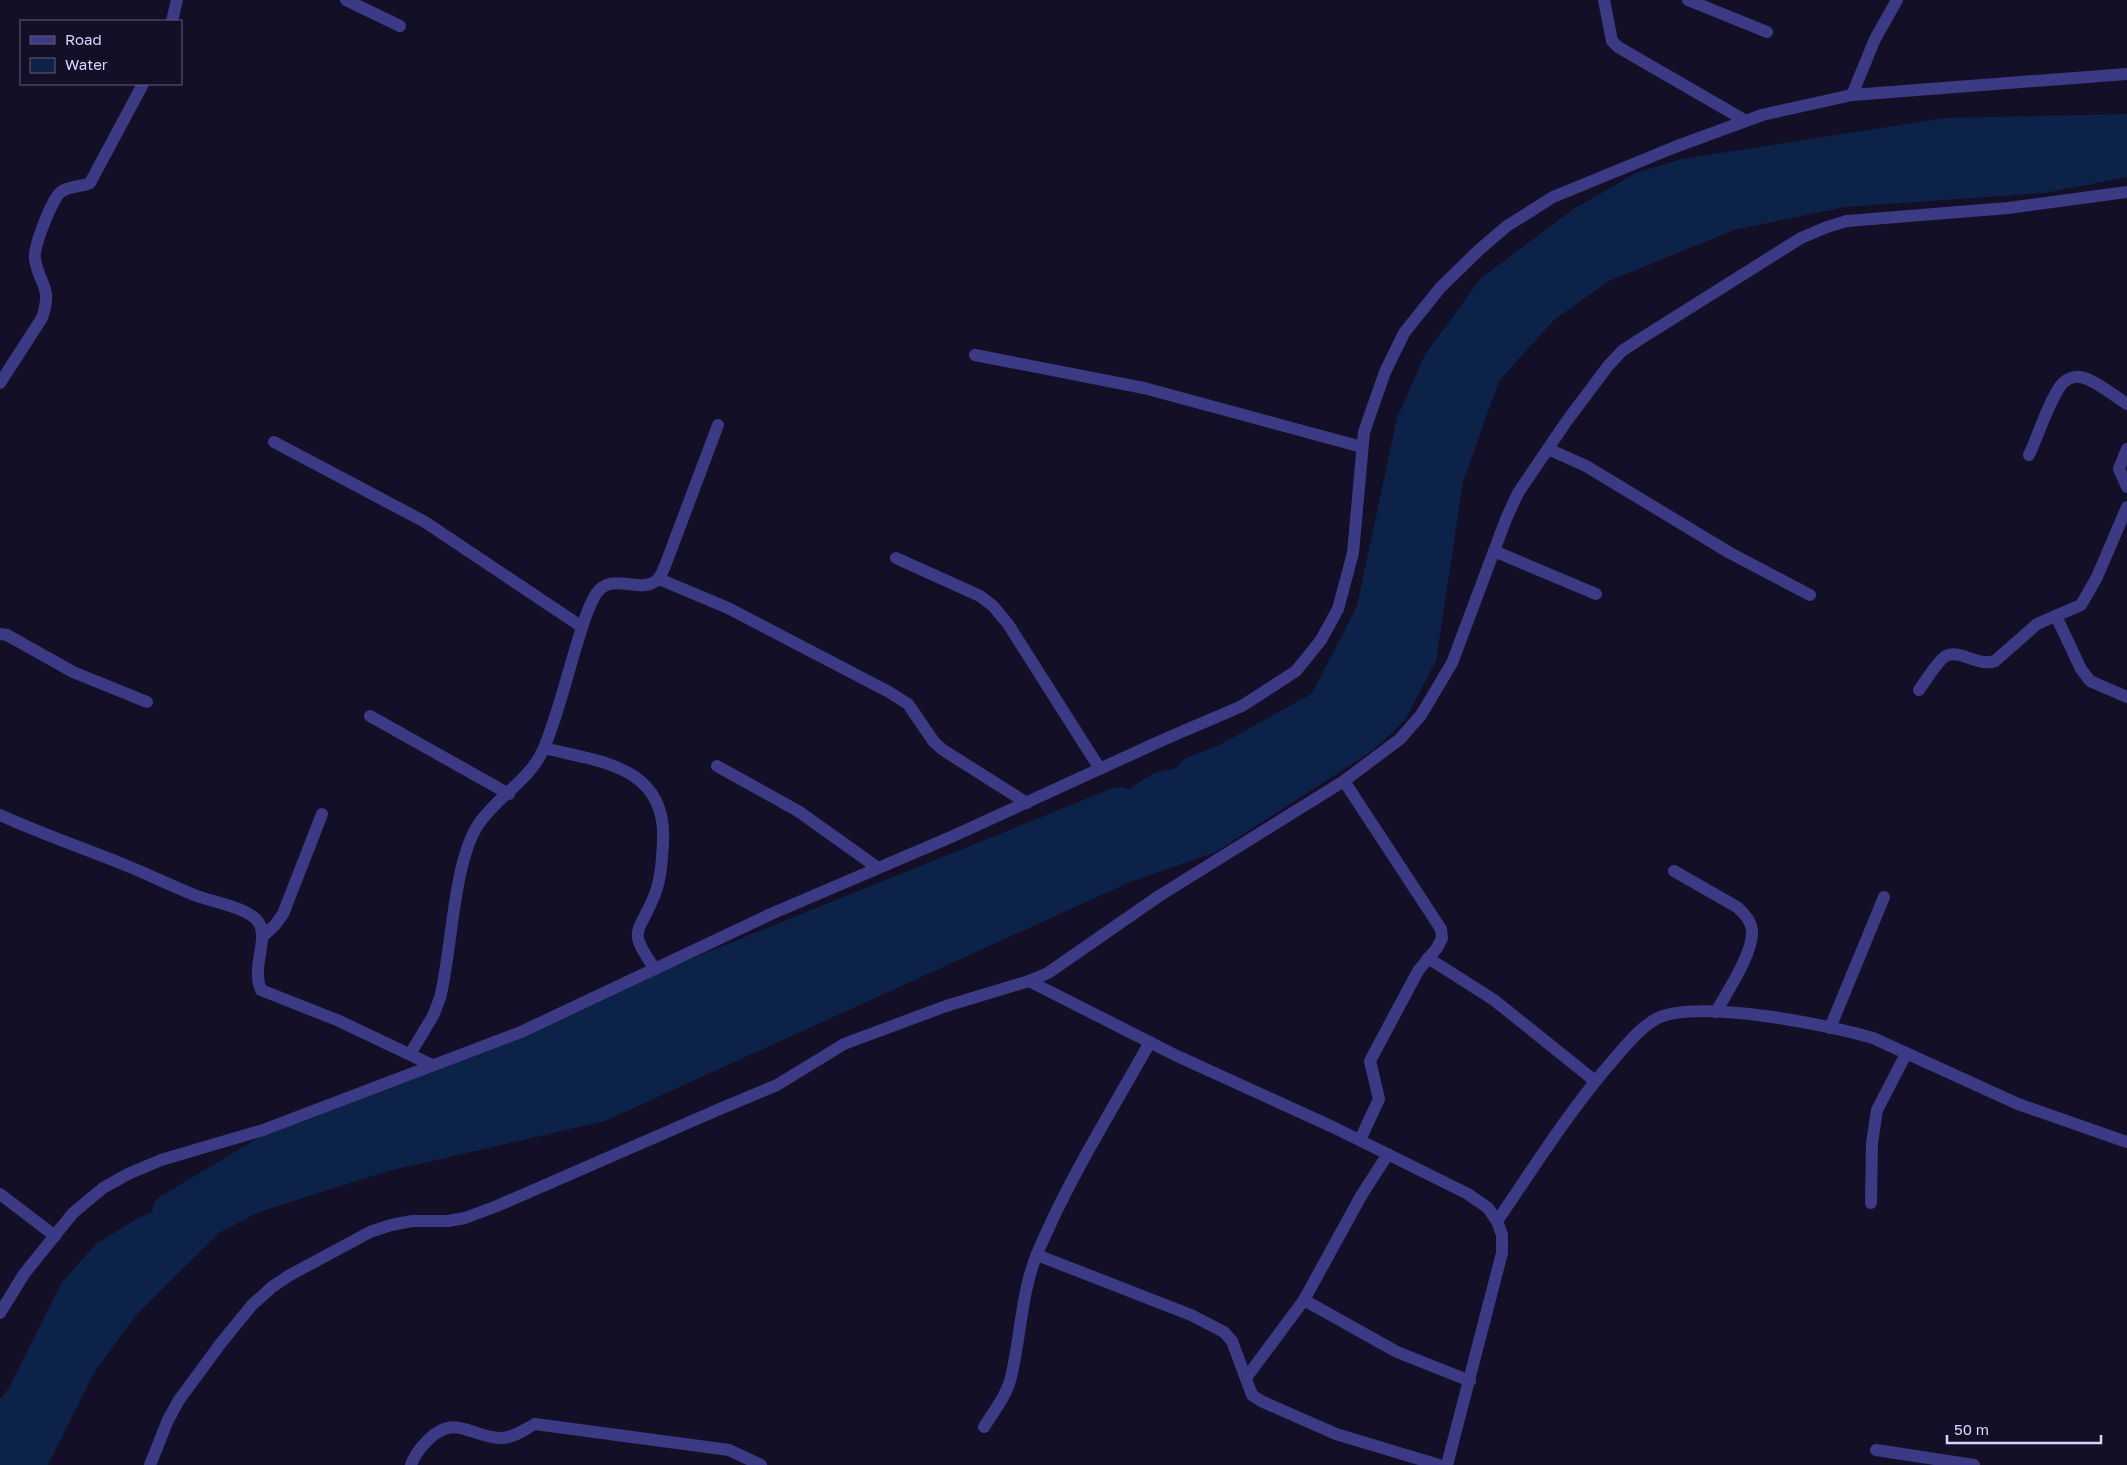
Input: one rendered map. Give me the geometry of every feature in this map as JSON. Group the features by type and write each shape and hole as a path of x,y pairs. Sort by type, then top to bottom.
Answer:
{"street":[{"path":"172,20 176,0"},
{"path":"346,0 400,26"},
{"path":"1604,0 1612,41 1618,47 1746,121"},
{"path":"1688,0 1767,32"},
{"path":"1852,95 1874,39 1897,0"},
{"path":"0,1313 24,1274 73,1213 87,1201 128,1174 161,1160 263,1130 521,1032 770,914 1027,803 1242,706 1296,671 1309,656 1338,609 1353,553 1362,447 1370,411 1385,372 1404,334 1440,288 1486,243 1507,226 1553,197 1675,147 1762,115 1852,95 2127,74"},
{"path":"0,383 42,318 46,305 47,293 35,259 35,249 54,201 60,192 90,182 142,85"},
{"path":"150,1465 179,1400 221,1343 252,1305 272,1287 290,1275 370,1232 391,1225 412,1221 448,1221 498,1206 669,1131 758,1095 844,1044 946,1006 1029,981 1048,973 1159,896 1344,781 1400,739 1436,694 1462,640 1494,551 1518,493 1608,366 1622,351 1801,238 1826,227 1847,221 2008,208 2127,192"},
{"path":"975,355 1144,388 1362,447"},
{"path":"2029,454 2056,394 2062,383 2069,378 2080,377 2088,380 2127,404"},
{"path":"410,1054 433,1016 440,998 446,975 458,895 471,839 478,824 534,767 544,748 582,627 596,594 604,585 614,582 651,584 659,579 718,425"},
{"path":"274,442 425,522 582,627"},
{"path":"1548,449 1586,466 1730,554 1810,595"},
{"path":"2125,482 2119,469 2127,449"},
{"path":"1918,690 1945,656 1954,654 1987,664 1996,661 2036,624 2081,605 2087,597 2127,507"},
{"path":"1494,551 1596,594"},
{"path":"896,558 980,596 993,606 1019,640 1100,769"},
{"path":"659,579 728,608 889,692 908,704 934,742 943,750 1027,803"},
{"path":"2056,616 2081,669 2090,681 2127,697"},
{"path":"0,634 7,635 73,672 147,702"},
{"path":"370,716 509,794"},
{"path":"544,748 614,765 629,772 645,784 654,795 661,811 664,826 659,881 638,929 636,939 655,969"},
{"path":"718,766 798,810 878,868"},
{"path":"1344,781 1440,929 1442,938 1418,971 1370,1062 1379,1100 1360,1140"},
{"path":"262,937 275,925 283,914 322,814"},
{"path":"0,815 122,863 198,896 252,916 260,924 262,937 256,966 256,980 260,990 337,1020 432,1065"},
{"path":"1674,871 1737,907 1745,914 1752,928 1747,953 1716,1012"},
{"path":"1830,1028 1884,897"},
{"path":"1428,958 1494,1000 1595,1081"},
{"path":"1029,981 1150,1042 1360,1140 1468,1194 1488,1208 1497,1221 1502,1235 1502,1253 1447,1465"},
{"path":"1497,1221 1595,1081 1642,1030 1655,1019 1693,1012 1752,1014 1873,1038 2018,1104 2127,1142"},
{"path":"984,1427 1005,1393 1011,1378 1029,1280 1037,1255 1084,1159 1150,1042"},
{"path":"1871,1203 1872,1143 1877,1110 1906,1054"},
{"path":"1246,1378 1304,1300 1337,1243 1361,1196 1388,1154"},
{"path":"0,1194 55,1236"},
{"path":"1037,1255 1215,1326 1232,1341 1252,1395 1261,1401 1316,1427 1440,1465"},
{"path":"1304,1300 1397,1352 1470,1381"},
{"path":"411,1465 419,1448 435,1433 446,1427 458,1427 500,1438 510,1436 535,1424 730,1450 761,1465"},
{"path":"1876,1450 1974,1465"}],"water":[{"path":"2127,114 2127,177 2045,193 1845,207 1734,230 1609,281 1554,320 1499,381 1463,482 1436,661 1405,720 1372,751 1216,852 1130,882 605,1121 388,1171 259,1212 219,1233 136,1315 95,1371 48,1465 0,1465 0,1399 9,1388 62,1282 96,1244 136,1219 1054,836 1154,773 1270,747 1303,711 1357,606 1397,418 1425,355 1480,279 1575,208 1638,172 1682,159 1945,118"}],"waterway":[{"path":"1195,775 1226,763 1332,704"},
{"path":"171,1212 287,1143 1119,806"}]}
